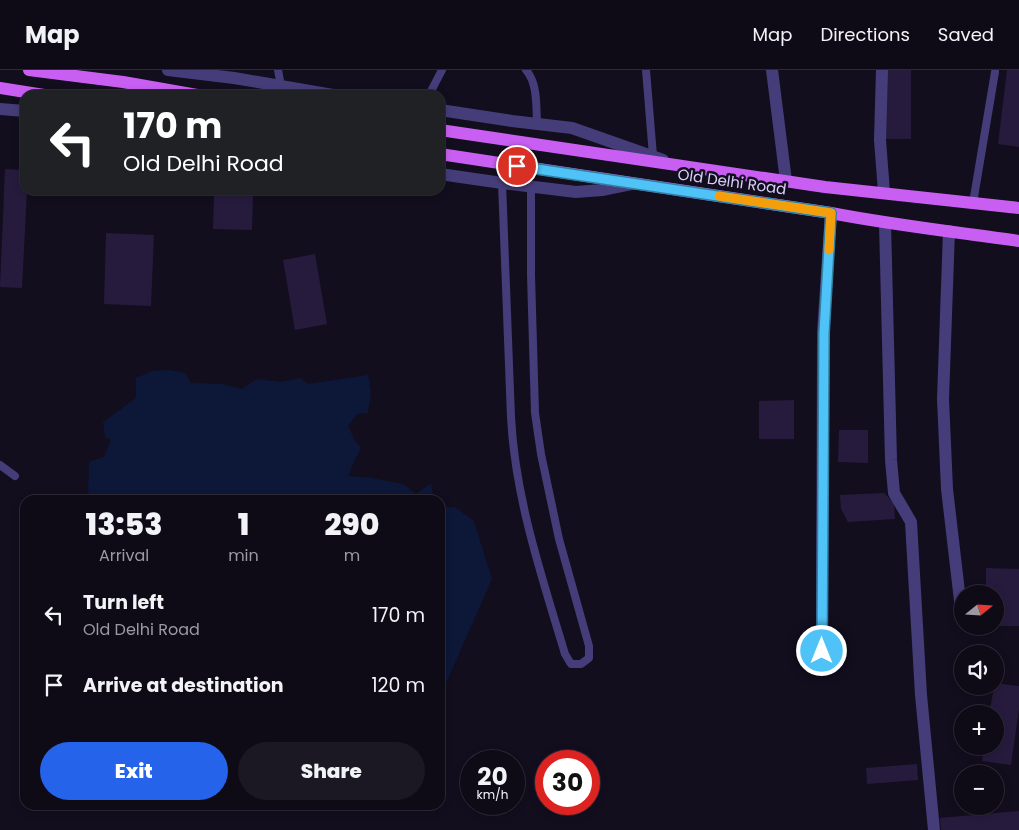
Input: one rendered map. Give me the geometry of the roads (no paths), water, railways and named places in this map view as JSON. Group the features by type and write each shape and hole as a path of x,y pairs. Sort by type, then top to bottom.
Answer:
{"main road":[{"path":"29,70 169,90"},
{"path":"0,88 20,91"},
{"name":"Old Delhi Road","path":"445,131 825,187 1019,208"},
{"name":"Old Delhi Road","path":"445,155 831,213 885,223 949,230 1019,241"}],"street":[{"path":"168,70 234,78 304,90"},
{"path":"772,70 786,181"},
{"path":"882,70 880,140 884,192"},
{"path":"0,109 20,111"},
{"path":"445,111 572,128 680,166"},
{"path":"445,175 576,192 602,190 633,183"},
{"path":"822,651 824,333 831,213"},
{"path":"885,223 891,460 894,493 912,522 921,695 934,830"},
{"path":"949,230 943,399 947,489 958,585"}],"lane":[{"path":"278,70 281,86"},
{"path":"432,90 442,70"},
{"path":"526,70 530,74 535,91 537,124"},
{"path":"646,70 653,156"},
{"path":"973,203 995,72"},
{"path":"502,183 510,417 517,475 536,556 564,654 571,664 581,664 589,658 590,646 559,538 540,454 535,413 531,285 531,186"},
{"path":"0,465 15,476"}],"water":[{"path":"169,370 185,373 191,383 222,384 242,389 257,379 281,382 301,378 308,384 368,375 371,393 368,413 357,414 348,426 355,441 361,447 348,476 403,484 416,494 431,483 433,495 88,495 89,462 104,457 111,440 105,437 103,422 136,398 136,378 152,371"},
{"path":"455,507 474,521 492,579 445,685 445,508"}]}
